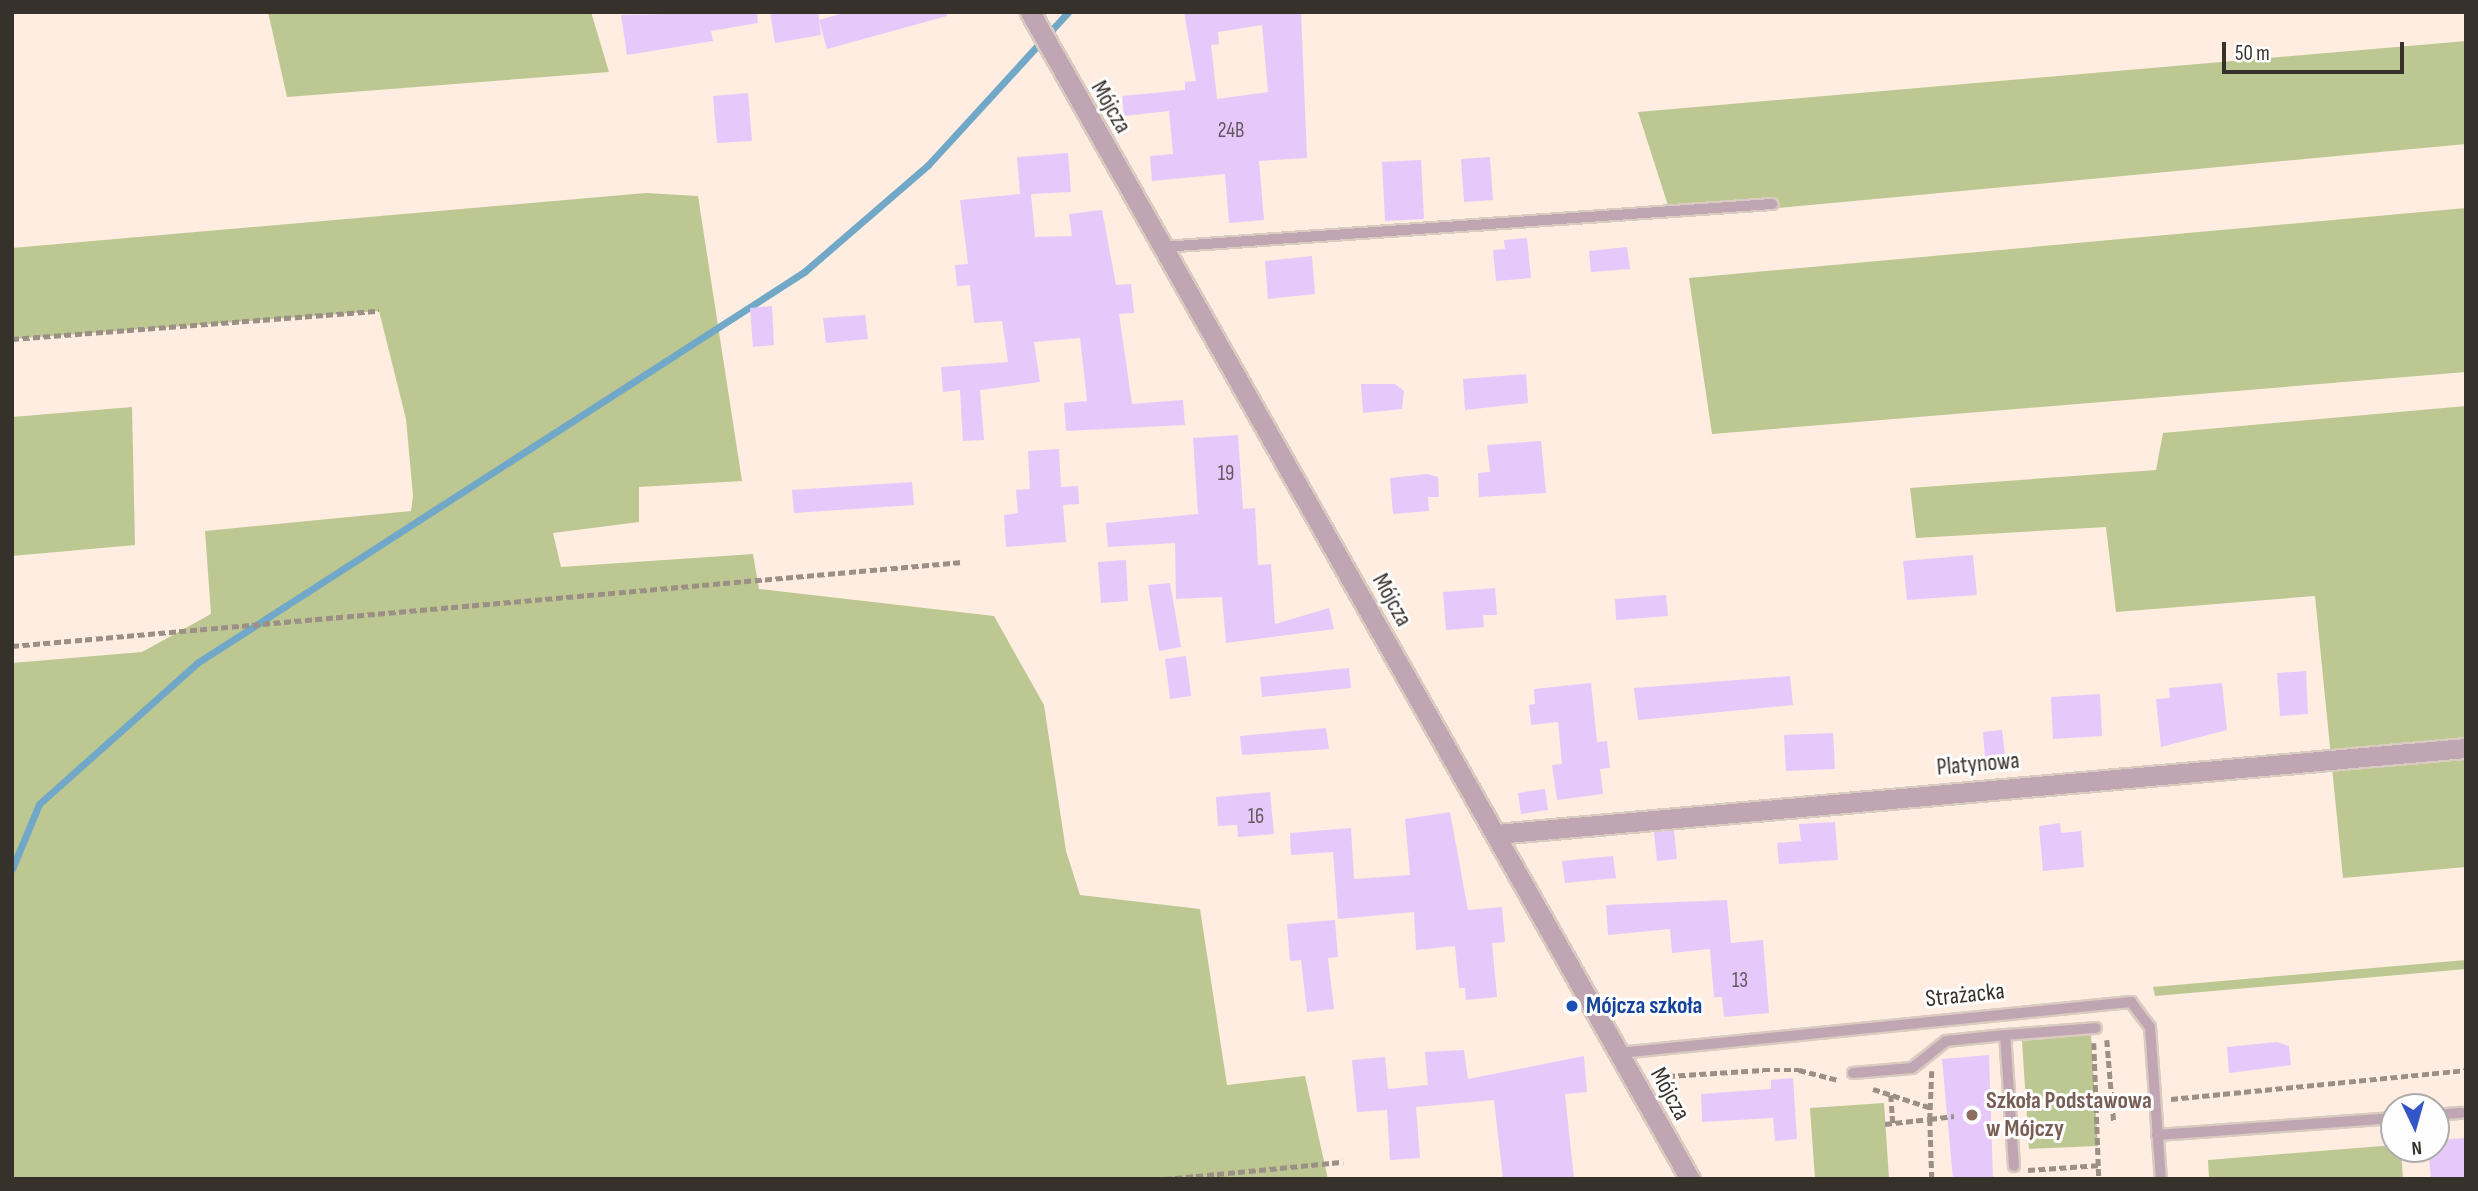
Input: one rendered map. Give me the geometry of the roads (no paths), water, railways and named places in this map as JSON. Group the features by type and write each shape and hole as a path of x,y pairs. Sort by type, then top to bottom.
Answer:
{"street":[{"name":"Mójcza","path":"1032,17 1690,1179"},
{"name":"Platynowa","path":"1496,834 2466,748"}],"lane":[{"path":"1163,247 1772,204"},
{"name":"Strażacka","path":"1619,1053 2121,1001 2148,1016 2161,1179"},
{"path":"1851,1078 1912,1068 1946,1041 2095,1028"},
{"path":"2005,1035 2014,1166"},
{"path":"2450,1114 2461,1113"},
{"path":"2157,1135 2380,1119"}],"waterway":[{"path":"12,869 39,804 197,663 804,272 928,165 1068,12"}],"place":[{"name":"Mójcza szkoła","path":"1572,1006"},
{"name":"Szkoła Podstawowa w Mójczy","path":"1972,1115"}]}
